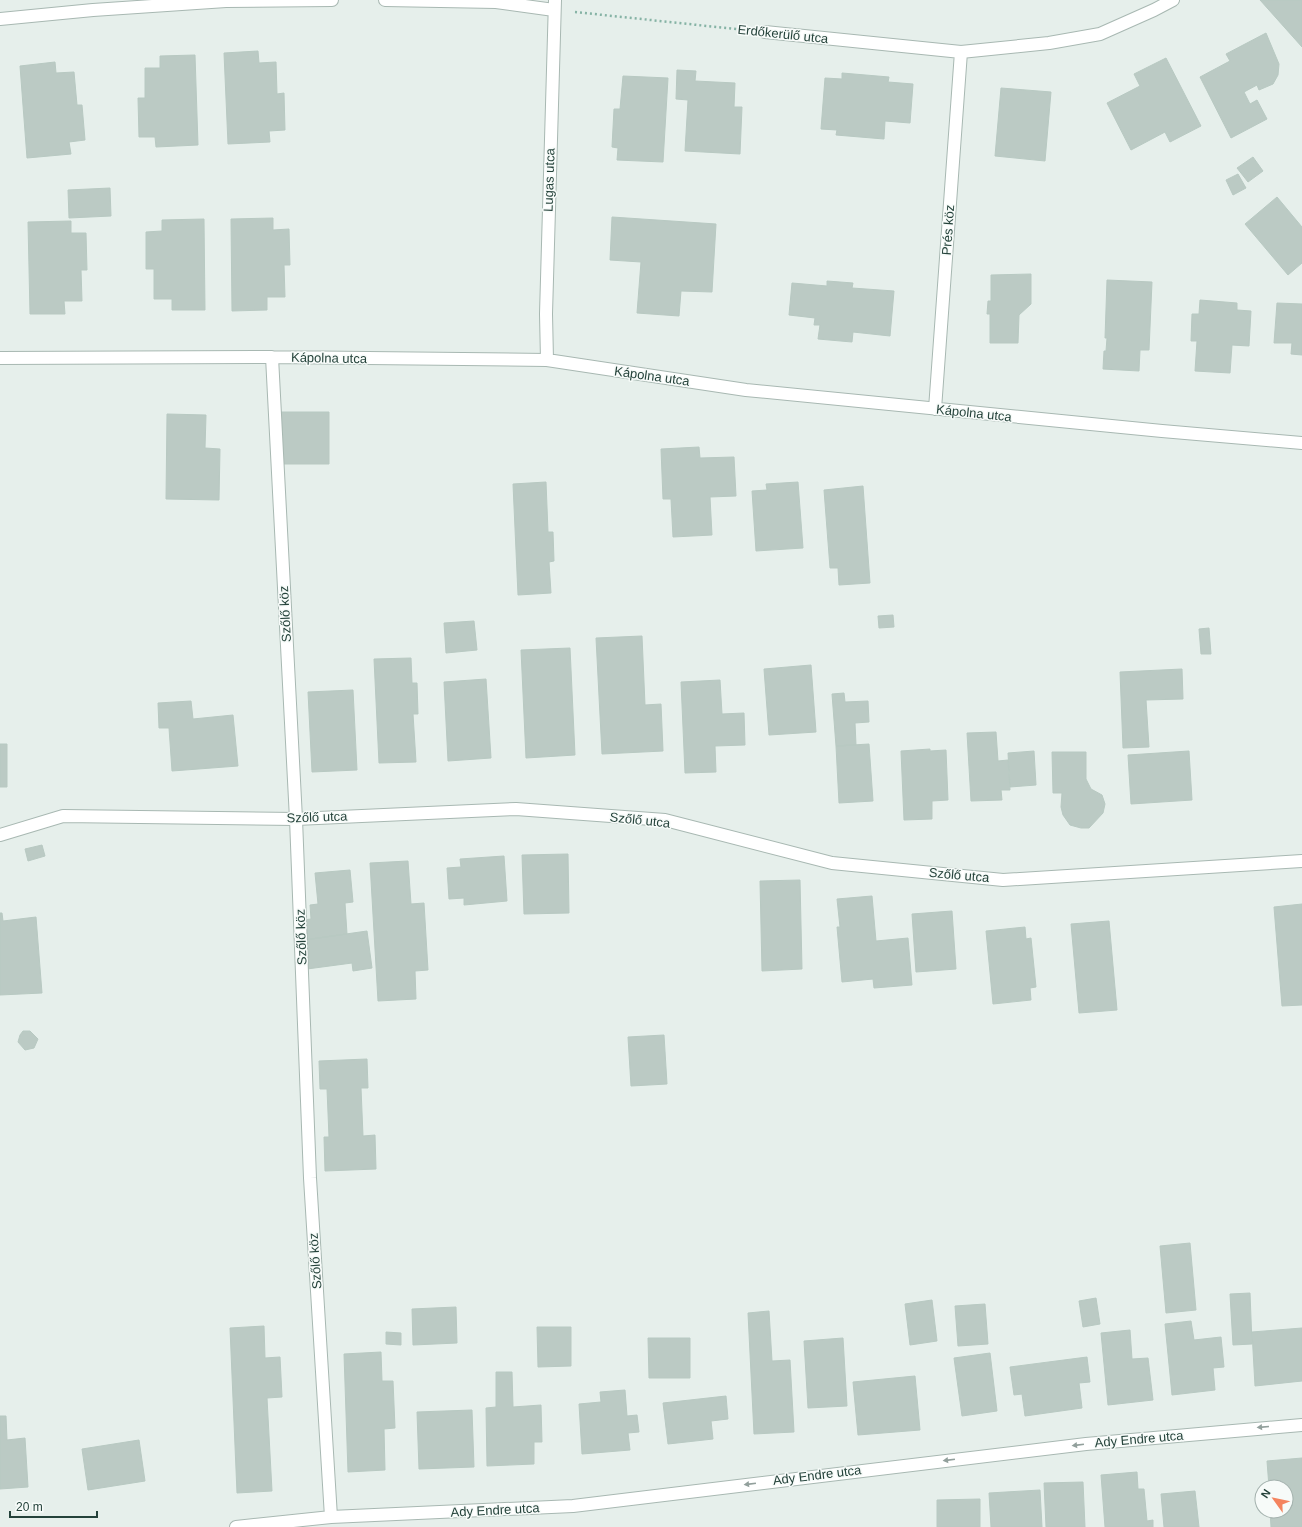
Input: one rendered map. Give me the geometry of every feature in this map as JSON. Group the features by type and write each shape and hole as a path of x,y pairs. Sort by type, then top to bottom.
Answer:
{"street":[{"path":"0,19 93,10 226,1 332,0"},
{"path":"385,0 496,2 555,5"},
{"name":"Erdőkerülő utca","path":"765,32 961,52 1049,43 1100,34 1173,0"},
{"name":"Lugas utca","path":"547,360 546,314 555,5"},
{"name":"Prés köz","path":"935,409 961,52"},
{"name":"Kápolna utca","path":"0,358 272,357 547,360 746,390 1302,443"},
{"name":"Szőlő köz","path":"272,357 296,819 310,1178 331,1517"},
{"name":"Szőlő utca","path":"0,835 63,816 296,819 516,809 665,820 832,863 1003,880 1302,861"},
{"name":"Ady Endre utca","path":"236,1527 331,1517 573,1506 1086,1444 1302,1425"}],"path":[{"name":"Erdőkerülő utca","path":"555,5 765,32"}],"building":[{"path":"1260,0 1302,0 1302,47"},
{"path":"1266,33 1279,64 1278,75 1273,84 1259,90 1257,85 1244,92 1250,104 1257,100 1267,119 1231,138 1200,77 1230,61 1226,54"},
{"path":"258,51 259,63 276,62 277,94 284,93 285,130 269,131 270,142 228,144 224,53"},
{"path":"195,55 198,145 156,147 155,137 139,137 138,98 145,98 145,68 160,68 160,56"},
{"path":"1166,58 1201,126 1170,142 1165,132 1131,150 1107,103 1140,86 1134,74"},
{"path":"55,62 56,73 74,72 77,105 82,105 85,140 69,142 71,154 27,158 20,66"},
{"path":"677,70 696,71 695,81 735,83 734,107 742,107 740,154 685,151 688,100 676,99"},
{"path":"842,73 889,77 888,82 913,84 910,123 885,121 884,139 836,135 837,130 821,129 825,78 842,79"},
{"path":"623,76 668,78 663,162 617,160 618,148 612,147 614,109 620,109"},
{"path":"1001,88 1051,92 1045,161 995,156"},
{"path":"1253,157 1263,171 1248,182 1237,168"},
{"path":"1238,174 1246,188 1233,195 1226,180"},
{"path":"110,188 111,216 69,218 68,190"},
{"path":"1277,197 1302,227 1302,263 1288,275 1245,224"},
{"path":"612,217 716,224 712,292 681,291 679,316 637,313 641,262 610,260"},
{"path":"273,218 273,230 289,229 290,265 284,265 285,297 267,297 267,310 232,311 231,219"},
{"path":"204,219 205,310 172,310 172,299 154,299 154,269 146,269 146,232 162,231 162,220"},
{"path":"71,221 71,233 86,233 87,270 81,270 82,301 64,301 65,314 30,314 28,222"},
{"path":"1031,274 1031,304 1019,315 1018,343 990,343 990,314 987,314 988,301 991,301 991,275"},
{"path":"1107,280 1152,282 1149,350 1140,350 1139,371 1103,369 1104,351 1106,351 1107,338 1105,338"},
{"path":"827,281 853,283 852,288 894,291 890,336 853,332 852,342 818,339 820,325 814,325 815,318 789,315 792,283 827,286"},
{"path":"1200,300 1237,303 1237,310 1251,311 1249,346 1232,345 1230,373 1195,371 1197,341 1191,341 1192,314 1199,314"},
{"path":"1277,303 1302,304 1302,355 1291,354 1292,343 1274,343"},
{"path":"279,412 329,412 329,464 279,464"},
{"path":"167,414 206,415 205,448 220,449 219,500 166,499"},
{"path":"699,447 700,458 734,457 736,496 710,497 712,535 673,537 671,499 663,499 661,449"},
{"path":"546,482 548,532 553,532 554,561 549,562 551,593 518,595 513,484"},
{"path":"798,482 803,548 756,551 752,491 767,490 766,484"},
{"path":"863,486 870,583 839,585 838,568 830,568 824,490"},
{"path":"893,615 894,627 879,628 878,616"},
{"path":"474,621 477,650 446,653 444,623"},
{"path":"1209,628 1211,654 1201,654 1199,629"},
{"path":"642,636 645,705 661,704 663,751 602,754 596,638"},
{"path":"570,648 575,755 526,758 521,650"},
{"path":"411,658 412,683 417,683 418,714 413,714 416,762 379,763 374,659"},
{"path":"811,665 816,732 769,735 764,669"},
{"path":"1182,669 1183,699 1146,700 1149,747 1123,748 1120,672"},
{"path":"486,679 491,758 448,761 444,682"},
{"path":"720,680 722,714 744,713 745,745 715,746 716,772 685,773 681,682"},
{"path":"353,690 357,770 312,772 308,692"},
{"path":"844,693 845,702 868,701 869,722 855,723 856,745 836,746 832,694"},
{"path":"191,701 193,719 233,715 238,766 172,771 169,728 159,728 158,703"},
{"path":"996,732 998,761 1008,760 1010,790 1001,790 1002,800 971,801 967,733"},
{"path":"0,744 7,744 7,787 0,787"},
{"path":"869,744 873,801 839,803 836,746"},
{"path":"930,749 930,751 946,750 948,800 932,801 932,819 904,820 901,751"},
{"path":"1034,751 1036,785 1010,787 1008,753"},
{"path":"1189,751 1192,800 1131,804 1128,755"},
{"path":"1052,752 1086,752 1086,779 1091,789 1102,795 1105,804 1103,813 1089,828 1081,828 1070,825 1063,815 1061,807 1062,793 1053,793"},
{"path":"42,845 45,856 28,861 25,849"},
{"path":"568,854 569,913 524,914 522,855"},
{"path":"504,856 507,901 464,905 464,898 449,899 447,868 461,867 460,859"},
{"path":"408,861 411,904 424,903 428,970 415,971 416,999 378,1001 370,863"},
{"path":"350,870 353,902 345,903 347,934 304,940 302,920 311,919 310,905 318,904 315,873"},
{"path":"800,880 802,969 762,971 760,881"},
{"path":"872,896 876,941 908,938 912,985 874,988 873,979 842,982 837,927 840,927 837,899"},
{"path":"1302,904 1302,1005 1282,1006 1274,907"},
{"path":"952,911 956,969 916,972 912,914"},
{"path":"0,913 2,913 3,921 36,917 42,993 0,995"},
{"path":"1109,921 1117,1010 1079,1013 1071,924"},
{"path":"1025,927 1026,939 1031,938 1036,987 1030,988 1031,1000 993,1004 986,931"},
{"path":"367,931 372,968 353,971 352,963 307,969 304,940"},
{"path":"23,1031 30,1031 38,1039 34,1048 25,1050 18,1042"},
{"path":"664,1035 667,1084 631,1086 628,1037"},
{"path":"367,1059 368,1088 361,1088 363,1136 375,1135 376,1169 325,1171 324,1137 329,1137 327,1089 320,1089 319,1061"},
{"path":"1190,1243 1196,1310 1166,1313 1160,1246"},
{"path":"1250,1293 1252,1344 1233,1345 1230,1294"},
{"path":"1096,1298 1100,1324 1083,1327 1079,1301"},
{"path":"932,1300 937,1341 910,1345 905,1304"},
{"path":"985,1304 988,1344 958,1346 955,1306"},
{"path":"456,1307 457,1343 413,1345 412,1309"},
{"path":"769,1311 772,1361 790,1360 794,1432 754,1434 748,1313"},
{"path":"1191,1321 1194,1340 1221,1337 1224,1367 1213,1368 1215,1390 1172,1395 1165,1324"},
{"path":"264,1326 265,1358 280,1357 282,1397 267,1398 272,1491 237,1493 230,1328"},
{"path":"537,1327 571,1327 571,1366 538,1367"},
{"path":"1302,1328 1302,1381 1255,1386 1252,1332"},
{"path":"1130,1330 1132,1359 1148,1358 1153,1400 1108,1405 1101,1333"},
{"path":"386,1332 401,1333 401,1345 386,1344"},
{"path":"648,1338 690,1338 690,1378 649,1378"},
{"path":"843,1338 847,1406 808,1408 804,1341"},
{"path":"381,1352 382,1381 393,1381 395,1428 384,1429 385,1470 348,1472 344,1354"},
{"path":"990,1353 997,1411 962,1416 954,1358"},
{"path":"1087,1357 1090,1382 1079,1383 1082,1408 1025,1416 1022,1394 1014,1395 1010,1367"},
{"path":"496,1372 512,1372 513,1407 541,1405 542,1442 534,1442 534,1464 487,1466 486,1408 496,1407"},
{"path":"915,1376 920,1430 858,1435 853,1382"},
{"path":"625,1390 627,1416 637,1415 639,1432 628,1433 630,1450 582,1454 579,1404 601,1402 600,1392"},
{"path":"726,1396 728,1419 711,1421 713,1439 668,1444 663,1403"},
{"path":"472,1410 474,1467 419,1469 417,1412"},
{"path":"0,1416 6,1416 7,1440 25,1438 28,1487 0,1489"},
{"path":"139,1440 145,1481 88,1490 82,1449"},
{"path":"1302,1458 1302,1527 1271,1527 1270,1519 1294,1519 1294,1479 1268,1479 1267,1461"},
{"path":"1137,1472 1138,1489 1144,1489 1147,1521 1153,1520 1153,1527 1105,1527 1101,1475"},
{"path":"1083,1482 1085,1527 1046,1527 1044,1483"},
{"path":"1040,1490 1042,1527 991,1527 989,1493"},
{"path":"1195,1491 1199,1527 1164,1527 1161,1494"},
{"path":"980,1499 980,1527 937,1527 937,1500"}]}
